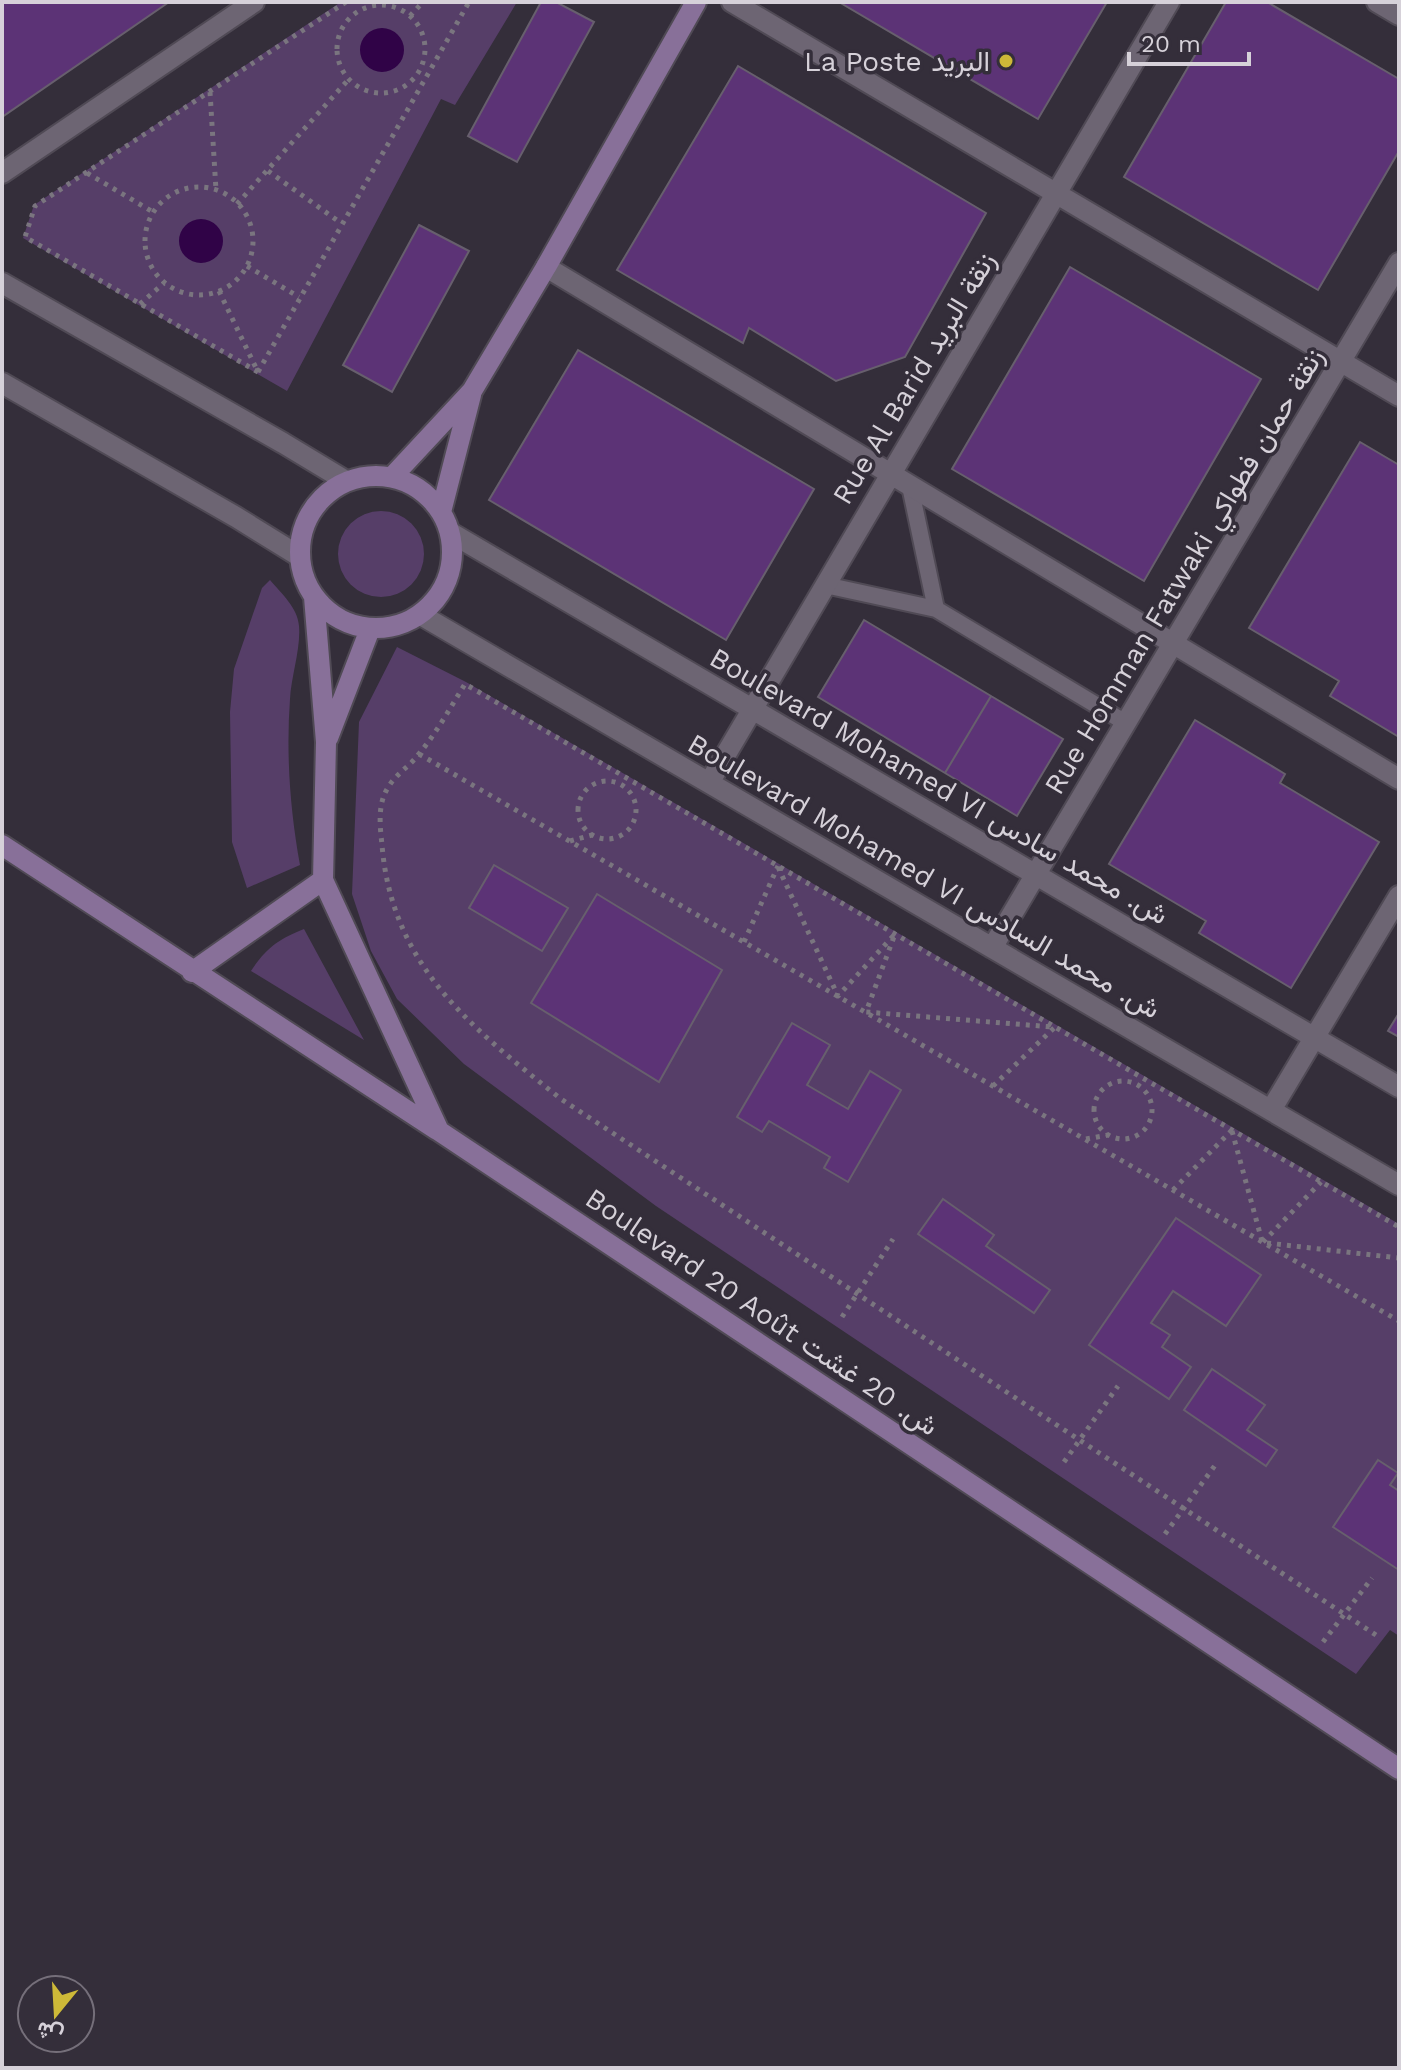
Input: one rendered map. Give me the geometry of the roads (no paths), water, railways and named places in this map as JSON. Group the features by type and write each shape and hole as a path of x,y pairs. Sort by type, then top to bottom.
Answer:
{"main road":[{"path":"392,477 472,391 696,2"},
{"path":"441,512 472,391"},
{"path":"368,476 392,477 411,484 428,496 441,512 451,533 453,556 448,578 437,599 421,615 407,623 370,629 349,624 329,613 314,597 303,578 300,537 316,503 329,490 346,481 368,476"},
{"path":"314,597 326,742 323,880 439,1131"},
{"path":"326,742 370,629"},
{"name":"Boulevard 20 Août ش. 20 غشت","path":"2,845 439,1131 1399,1769"},
{"path":"192,972 323,880"}],"street":[{"path":"2,173 254,2"},
{"path":"732,2 1399,396"},
{"name":"Rue Al Barid زنقة البريد","path":"709,783 1169,2"},
{"path":"1377,2 1399,15"},
{"name":"Rue Homman Fatwaki زنقة حمان فطواكي","path":"992,948 1399,263"},
{"path":"546,267 1399,779"},
{"path":"2,283 346,481"},
{"path":"2,383 299,556"},
{"name":"Boulevard Mohamed VI ش. محمد سادس","path":"451,533 1399,1087"},
{"name":"Boulevard Mohamed VI ش. محمد السادس","path":"421,615 1399,1185"},
{"path":"1271,1110 1399,896"}],"lane":[{"path":"910,486 936,609"},
{"path":"825,585 936,609 1126,723"}],"place":[{"name":"La Poste البريد","path":"1006,61"}]}
